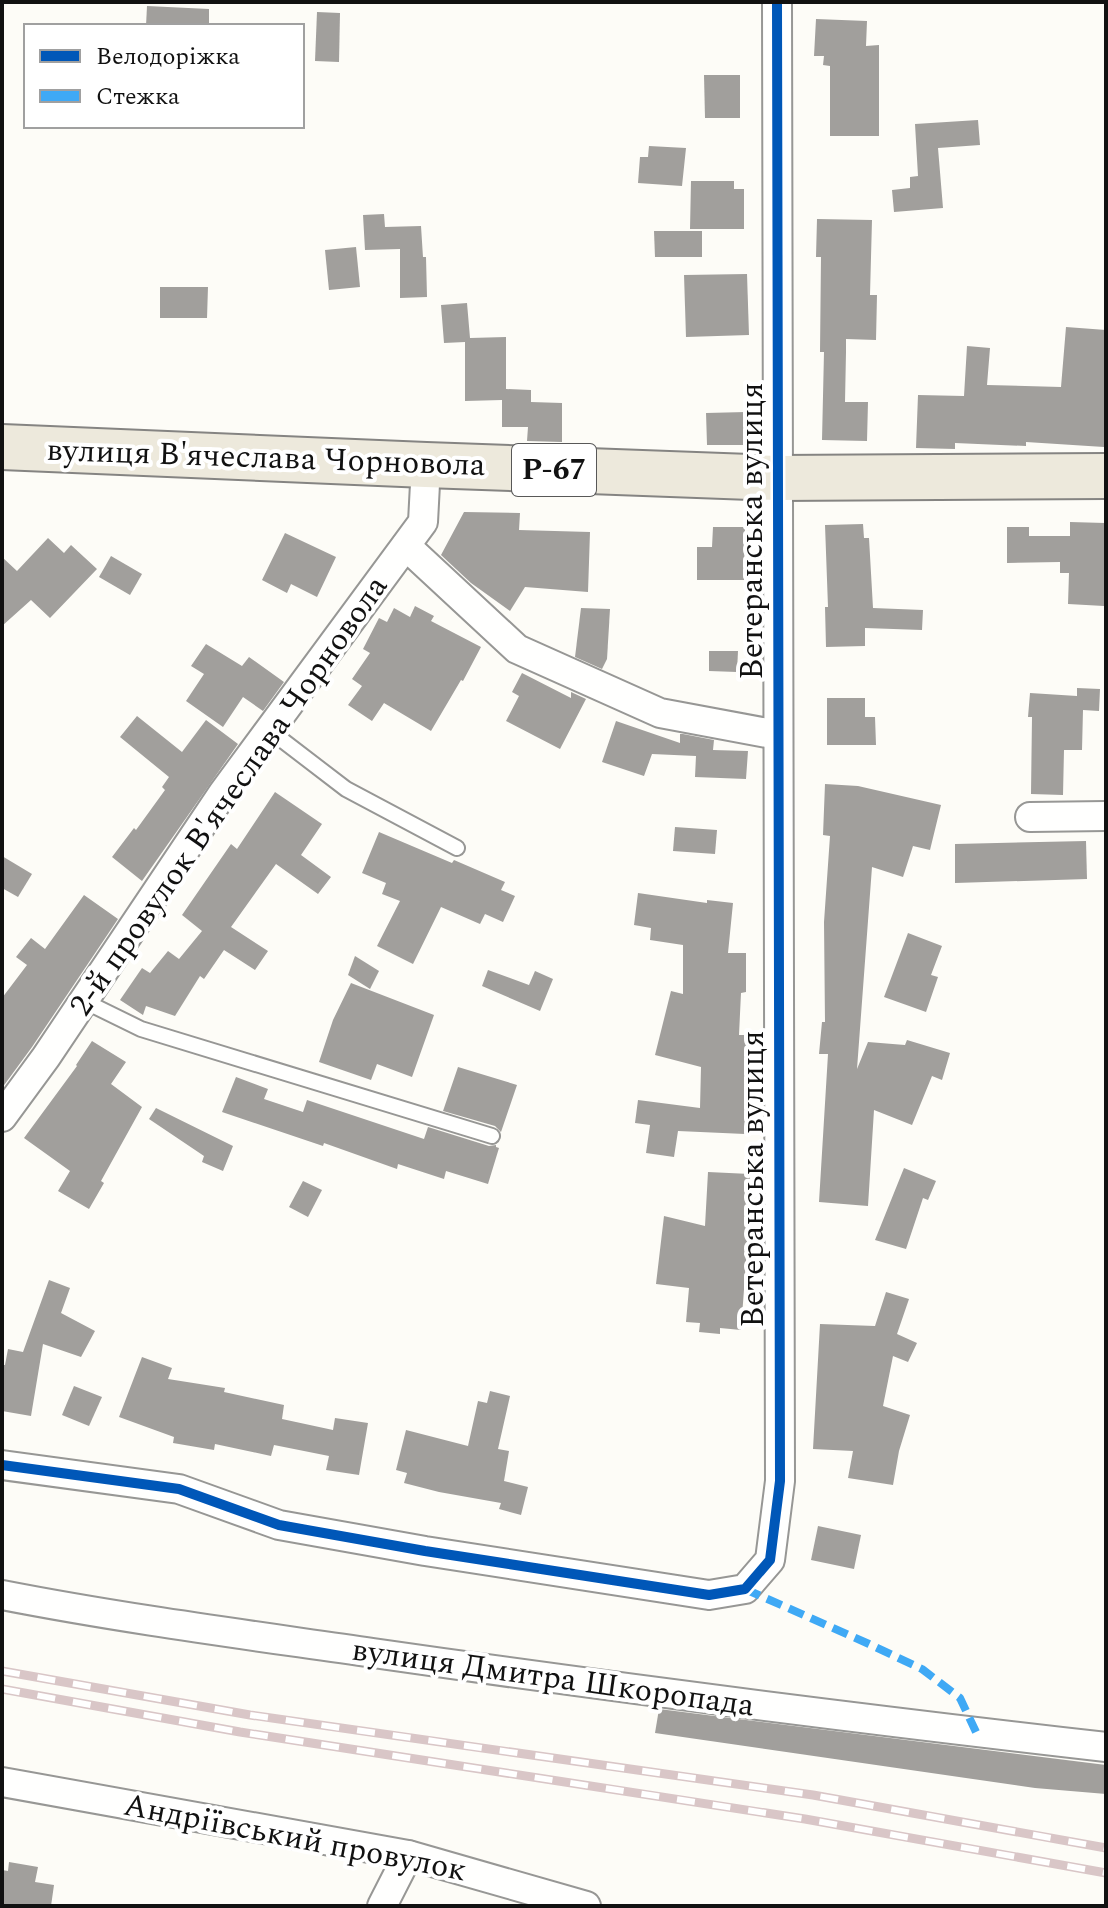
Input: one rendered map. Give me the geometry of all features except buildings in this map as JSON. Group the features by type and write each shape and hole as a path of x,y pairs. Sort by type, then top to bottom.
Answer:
{"main road":[{"name":"вулиця В'ячеслава Чорновола","path":"2,447 778,478 1106,476"}],"street":[{"name":"Ветеранська вулиця","path":"2,1465 179,1489 279,1525 709,1595 745,1589 770,1560 780,1481 777,2"},
{"name":"2-й провулок В'ячеслава Чорновола","path":"2,1117 46,1057 223,793 423,522 426,465"},
{"path":"406,546 517,649 660,713 778,735"},
{"path":"1030,817 1106,816"},
{"name":"вулиця Дмитра Шкоропада","path":"2,1595 93,1613 505,1672 865,1720 1106,1747"},
{"name":"Андріївський провулок","path":"2,1782 408,1855 586,1906"},
{"path":"382,1906 408,1855"}],"lane":[{"path":"269,730 346,789 457,848"},
{"path":"84,1001 141,1029 492,1136"}],"railway":[{"path":"2,1671 250,1715 813,1795 1106,1848"},
{"path":"2,1689 240,1732 805,1819 1106,1873"}],"marked path":[{"path":"745,1589 922,1669 960,1698 976,1732"}],"cycle path":[{"path":"2,1465 179,1489 279,1525 709,1595 745,1589 770,1560 780,1481 777,2"}]}
